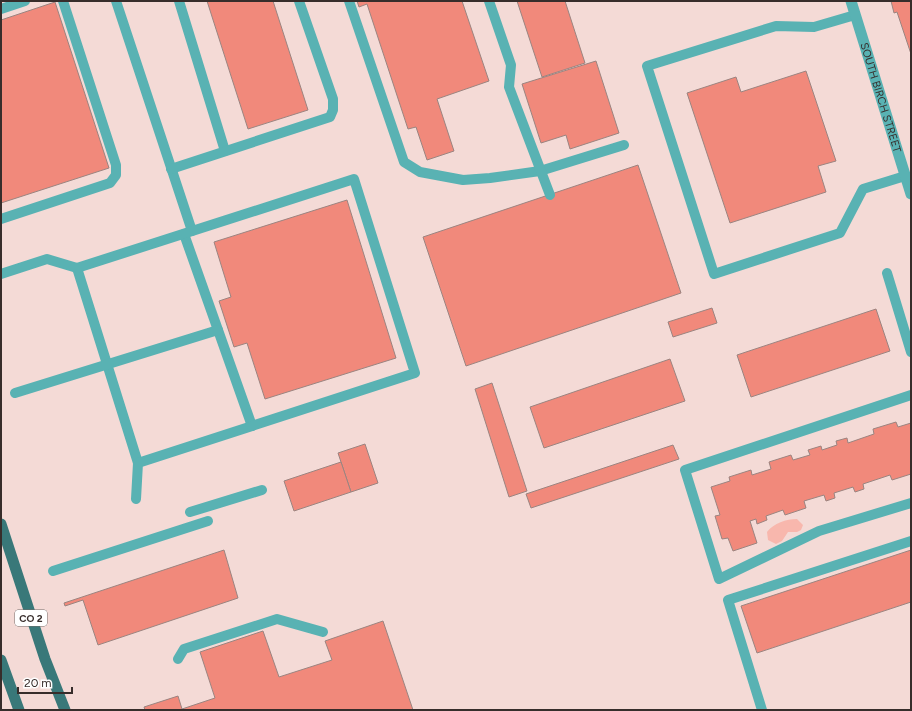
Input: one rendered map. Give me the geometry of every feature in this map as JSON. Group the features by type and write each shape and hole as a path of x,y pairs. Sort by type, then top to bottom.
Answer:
{"main road":[{"name":"CO 2","path":"1,524 45,659 65,710"},
{"path":"1,660 19,710"}],"street":[{"name":"SOUTH BIRCH STREET","path":"851,1 911,194"}],"lane":[{"path":"1,9 25,1"},
{"path":"1,219 110,183 116,176 116,165 63,1"},
{"path":"116,1 171,170 218,330 252,426"},
{"path":"179,1 225,151"},
{"path":"171,170 330,117 333,110 333,99 299,1"},
{"path":"349,1 404,162 420,172 463,180 490,178 540,171 624,145"},
{"path":"489,1 511,65 509,87 550,195"},
{"path":"856,15 814,27 776,26 648,66 714,274 840,233 863,189 905,176"},
{"path":"1,274 47,259 77,268 354,179 415,373 138,463"},
{"path":"77,268 138,463 136,498"},
{"path":"887,273 911,352"},
{"path":"15,393 218,330"},
{"path":"911,395 685,470 719,579 819,532 911,503"},
{"path":"190,512 262,490"},
{"path":"53,571 208,521"},
{"path":"762,710 728,600 911,541"},
{"path":"178,659 184,649 277,619 323,632"}],"shaded area":[{"path":"797,519 803,525 801,530 797,532 788,532 782,541 776,544 768,540 767,532 773,526 785,521"}],"building":[{"path":"207,1 273,1 308,110 248,129"},
{"path":"357,1 462,1 489,81 437,99 454,151 427,160 416,127 408,129 367,4 359,7"},
{"path":"517,1 565,1 585,63 542,77"},
{"path":"891,1 911,1 911,54 897,12 894,13"},
{"path":"55,2 109,168 1,203 1,20"},
{"path":"596,61 619,133 570,149 566,135 541,143 522,84"},
{"path":"806,71 836,161 818,166 826,192 730,223 687,93 736,77 741,92"},
{"path":"638,165 681,293 466,366 423,237"},
{"path":"347,200 396,358 265,399 247,343 234,347 219,301 231,297 214,242"},
{"path":"712,308 717,323 673,337 668,322"},
{"path":"876,309 890,351 751,397 737,355"},
{"path":"670,359 685,401 544,448 530,407"},
{"path":"492,383 527,491 509,497 475,389"},
{"path":"896,422 898,427 911,423 911,474 892,480 890,475 863,484 864,489 855,492 853,487 834,493 835,498 826,501 824,495 804,501 806,508 785,515 783,510 766,516 767,520 757,524 756,519 750,521 757,543 733,551 728,538 722,539 715,516 720,515 711,487 730,481 729,477 751,470 752,475 771,469 769,462 791,455 793,460 810,455 808,450 821,446 822,450 837,445 836,441 847,438 848,443 874,434 873,429"},
{"path":"365,444 378,483 351,492 338,453"},
{"path":"673,445 679,459 531,508 526,494"},
{"path":"341,462 351,492 294,511 284,481"},
{"path":"224,550 238,598 98,645 83,600 65,606 64,603"},
{"path":"911,550 911,602 757,653 741,606"},
{"path":"383,621 413,710 145,710 144,707 178,696 182,709 215,698 200,652 263,631 279,677 332,660 325,641"}]}
